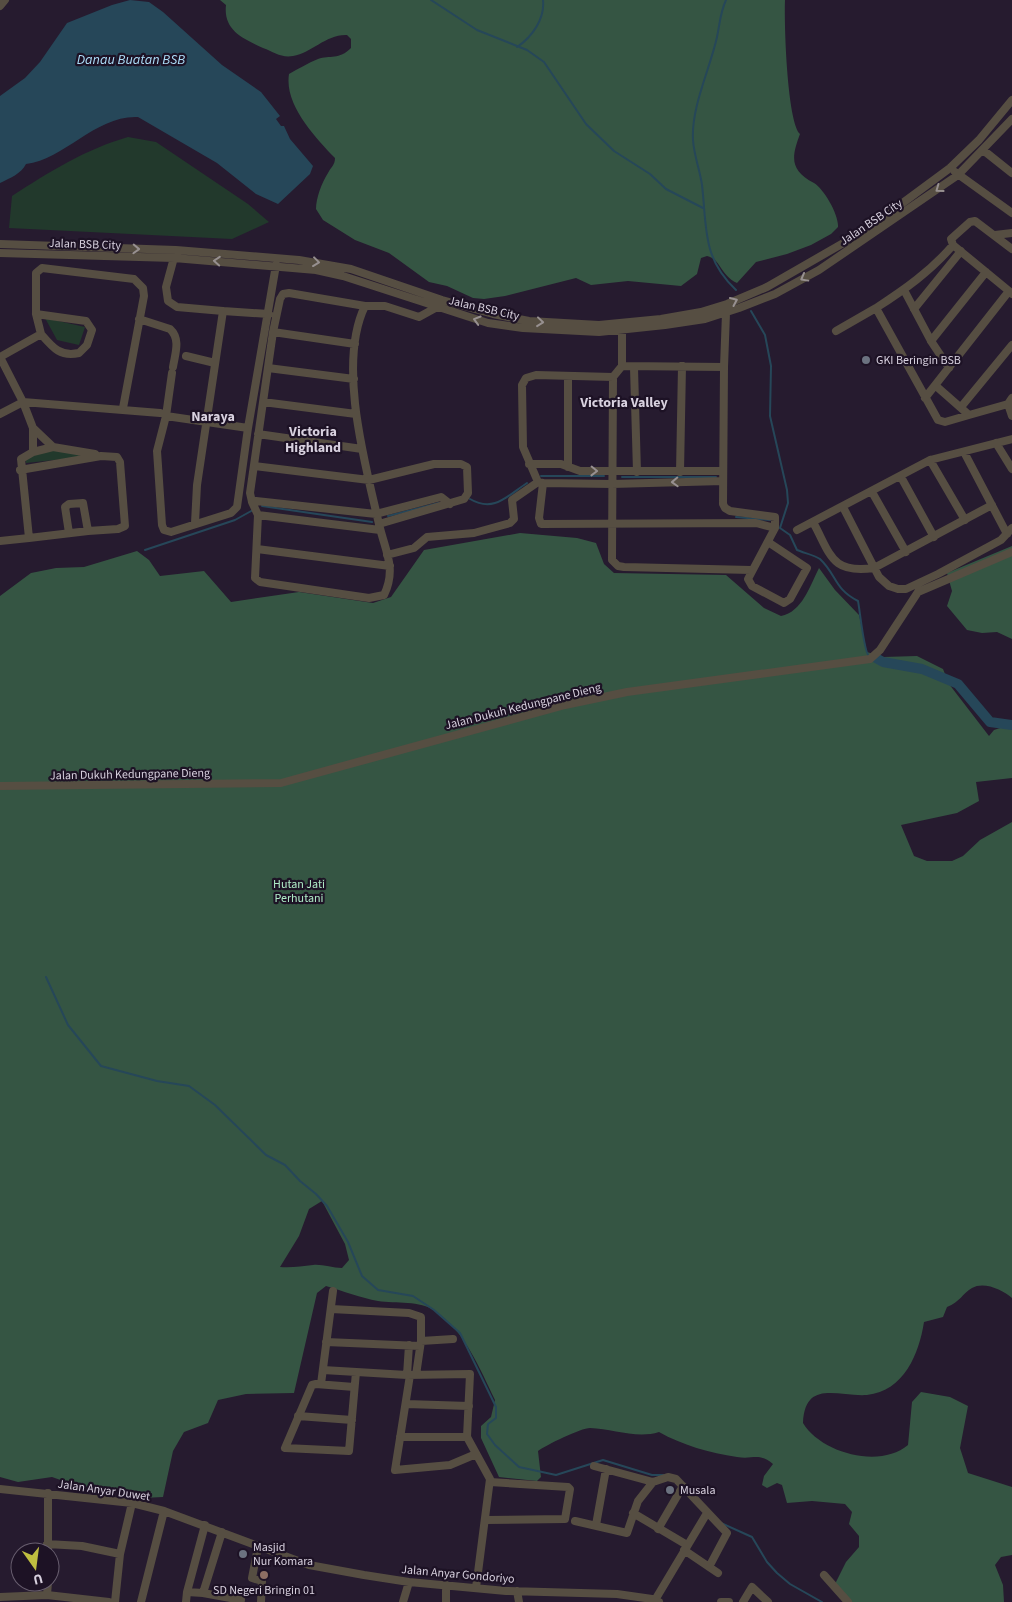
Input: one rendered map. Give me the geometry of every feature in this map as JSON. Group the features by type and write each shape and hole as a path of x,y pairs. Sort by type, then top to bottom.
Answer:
{"street":[{"path":"0,6 5,0"},
{"name":"Jalan BSB City","path":"0,244 327,263 352,269 442,300 493,314 529,321 579,326 622,327 714,309 767,287 866,230 950,168 978,140 1012,100"},
{"name":"Jalan BSB City","path":"0,252 175,254 316,270 343,276 488,323 522,328 569,332 681,323 726,313 775,294 807,277 885,227 958,175 1012,119"},
{"path":"982,150 1012,173"},
{"path":"950,168 1012,213"},
{"path":"925,398 1010,292 953,245 952,236 970,222 980,224 1012,249"},
{"path":"995,236 1012,233"},
{"path":"836,331 904,290 939,261 953,245"},
{"path":"914,309 961,251"},
{"path":"175,254 166,288 166,296 171,305 269,314"},
{"path":"139,319 170,329 174,332 176,343 157,451 162,525 164,530 171,532 231,513 237,507 248,428 276,265"},
{"path":"36,314 86,321 92,330 84,350 73,354 58,352 41,334 36,314 36,273 42,268 49,267 134,279 143,288 122,408"},
{"path":"931,341 986,272"},
{"path":"904,290 931,341 949,368"},
{"path":"365,306 356,327 354,379 356,414 376,514 390,566 390,577 384,595 369,598 257,581 255,575 257,549 255,542 258,515 250,493 273,332 280,299 284,294 290,293 365,306 385,306 419,317 438,308 442,300"},
{"path":"419,317 426,304"},
{"path":"876,308 925,398 941,422 1010,401 1012,416"},
{"path":"195,523 197,485 223,311"},
{"path":"726,313 723,504 727,510 772,516 776,519 775,528 751,570 748,579 752,586 781,603 790,599 807,568 768,542"},
{"path":"622,327 622,366 613,377 611,557 618,566 751,570"},
{"path":"273,332 355,344"},
{"path":"33,452 33,428 23,402 0,357 41,334"},
{"path":"961,407 1012,345"},
{"path":"186,356 215,363"},
{"path":"622,366 634,368 724,367"},
{"path":"680,472 682,366"},
{"path":"268,368 354,379"},
{"path":"634,368 637,472"},
{"path":"613,377 530,376 522,385 523,447 529,464 540,482 539,518 541,524 756,523 775,528"},
{"path":"568,377 568,467"},
{"path":"936,386 969,415"},
{"path":"0,414 23,402 122,408 248,428"},
{"path":"263,402 356,414"},
{"path":"33,428 53,447"},
{"path":"258,434 362,449"},
{"path":"797,530 930,460 1012,439"},
{"path":"996,443 1012,469"},
{"path":"0,541 29,538 69,533 122,528 125,524 120,462 117,457 53,447 22,457 20,470 29,538"},
{"path":"843,507 882,582 898,589 906,589 938,574 1009,531 992,505 964,452"},
{"path":"20,470 101,456"},
{"path":"930,460 965,520"},
{"path":"529,464 547,463 580,471 680,472 723,470"},
{"path":"254,466 369,480 434,464 465,465 466,496 450,504 379,527 258,515"},
{"path":"901,476 934,537"},
{"path":"388,555 414,548 427,537 474,533 510,523 514,518 512,500 540,482 612,484 723,481"},
{"path":"872,492 906,552"},
{"path":"252,502 259,500 376,514 441,496 450,504"},
{"path":"69,533 65,508 69,504 84,504 88,531"},
{"path":"813,522 833,558 840,566 850,570 874,568 992,505"},
{"path":"257,549 390,566"},
{"name":"Jalan Dukuh Kedungpane Dieng","path":"0,786 281,783 627,692 873,658 918,592 1012,552"},
{"path":"321,1384 333,1291"},
{"path":"331,1309 414,1314 422,1318 420,1343 411,1375 394,1469 424,1469 450,1465 476,1454"},
{"path":"326,1342 409,1345 453,1339"},
{"path":"409,1345 411,1375"},
{"path":"323,1370 411,1375 469,1373 471,1376 467,1437 489,1475 490,1482 476,1588"},
{"path":"354,1387 312,1385 284,1446 347,1451 350,1448 356,1372"},
{"path":"406,1404 469,1406"},
{"path":"298,1416 352,1420"},
{"path":"400,1436 467,1437"},
{"path":"594,1466 653,1482 673,1478 683,1486 728,1535 709,1567"},
{"path":"596,1525 606,1469"},
{"path":"486,1520 565,1519 570,1489 568,1487 490,1482"},
{"path":"575,1521 625,1533 638,1501 653,1482"},
{"path":"658,1529 683,1486"},
{"name":"Jalan Anyar Duwet","path":"0,1489 132,1504 164,1511 205,1525 258,1547"},
{"path":"47,1542 48,1493"},
{"path":"115,1602 120,1554 132,1504"},
{"path":"141,1602 164,1511"},
{"path":"633,1513 685,1547 718,1573"},
{"path":"657,1601 685,1547 706,1513"},
{"path":"186,1602 205,1525"},
{"path":"203,1594 222,1532"},
{"path":"60,1547 82,1546 120,1554"},
{"path":"258,1547 252,1578 262,1582 261,1602"},
{"name":"Jalan Anyar Gondoriyo","path":"258,1547 309,1565 409,1582 657,1601"},
{"path":"824,1575 847,1602"},
{"path":"403,1602 409,1582"},
{"path":"446,1585 446,1602"},
{"path":"743,1602 752,1588 768,1602"},
{"path":"518,1591 519,1602"},
{"path":"187,1592 241,1600"},
{"path":"3,1598 21,1599 47,1595 71,1600 109,1602"},
{"path":"721,1602 730,1602"}],"green space":[{"path":"220,0 785,0 789,92 792,111 800,134 795,150 795,163 800,173 818,186 826,196 836,216 838,227 831,234 811,245 787,254 756,262 737,283 727,276 715,260 707,256 701,258 697,274 681,286 628,281 591,285 576,278 505,296 484,299 473,298 447,286 429,282 389,253 355,240 323,220 316,209 320,190 334,164 335,158 311,131 296,109 291,97 289,74 318,59 347,52 351,48 351,39 347,35 339,35 300,54 293,56 281,55 263,48 236,33 228,21 226,5"},
{"path":"128,137 156,142 248,204 269,222 232,239 9,228 12,196 54,170 83,155"},
{"path":"45,318 85,327 79,345 57,340"},
{"path":"56,450 78,452 83,457 26,463 25,456"},
{"name":"Hutan Jati Perhutani","path":"520,533 577,538 596,543 604,564 614,573 726,575 764,608 781,616 788,614 800,604 819,568 835,590 859,615 867,652 883,657 917,656 943,669 949,684 989,736 994,730 1012,724 1012,778 976,782 979,801 957,813 901,825 914,856 927,861 952,861 963,856 980,840 1012,822 1012,1298 999,1289 988,1286 982,1285 972,1288 955,1303 947,1307 943,1317 924,1322 914,1358 900,1379 880,1392 867,1395 825,1393 816,1395 810,1400 805,1409 803,1423 812,1434 837,1449 852,1454 882,1456 896,1452 908,1445 912,1402 921,1392 950,1397 968,1406 960,1448 968,1473 1012,1487 1012,1555 1001,1557 995,1565 1003,1585 1004,1602 844,1602 833,1588 846,1562 859,1547 859,1536 849,1524 852,1512 845,1504 812,1501 787,1503 782,1485 777,1483 767,1488 762,1485 764,1476 773,1464 768,1460 759,1457 743,1458 707,1451 687,1445 659,1432 642,1434 586,1429 564,1437 538,1451 541,1477 537,1481 499,1477 481,1438 481,1426 491,1417 495,1400 471,1351 446,1319 422,1305 378,1301 326,1286 317,1293 294,1393 246,1394 218,1400 208,1423 184,1432 173,1451 163,1497 143,1498 72,1484 52,1477 18,1482 0,1477 0,596 31,573 56,568 84,567 137,551 149,560 160,576 204,571 231,602 299,592 373,603 391,597 424,550","holes":["322,1201 345,1244 349,1260 342,1268 316,1265 280,1267 299,1236 309,1209"]},
{"path":"1012,546 1012,639 997,632 982,633 967,630 947,606 952,591 947,573"}],"water":[{"name":"Danau Buatan BSB","path":"130,0 149,2 163,12 222,65 261,92 280,116 276,119 281,126 284,126 290,139 313,166 310,174 278,204 256,194 217,163 138,117 123,118 108,123 54,154 26,164 18,173 0,183 0,96 25,78 40,62 67,23"}],"waterway":[{"path":"431,0 477,30 527,50 544,62 586,124 614,151 650,174 666,189 703,208"},
{"path":"517,47 528,38 540,21 543,0"},
{"path":"726,0 721,14 714,49 698,101 693,127 693,140 702,185 708,242 717,266 736,290"},
{"path":"751,311 765,335 771,366 770,416 787,490 788,503 780,528 790,535 797,550 820,559 844,592 858,601 864,640 869,656"},
{"path":"541,476 604,476"},
{"path":"622,477 716,477"},
{"path":"470,499 479,503 493,504 527,483"},
{"path":"388,516 439,503"},
{"path":"262,506 372,522"},
{"path":"145,550 235,520 253,510"},
{"path":"736,517 770,520"},
{"path":"876,658 883,662 922,669 958,684 990,722 1012,725"},
{"path":"46,977 68,1025 101,1066 157,1081 189,1086 215,1105 266,1155 285,1165 327,1206 348,1242 362,1276 378,1290 413,1296 434,1310 460,1333 496,1407 496,1418 488,1424 487,1434 495,1445 519,1467 556,1475 603,1460 652,1475 664,1475"},
{"path":"721,1523 752,1537 767,1562 777,1573 790,1584 822,1602"}],"place":[{"name":"GKI Beringin BSB","path":"866,360"},
{"name":"Musala","path":"670,1490"},
{"name":"Masjid Nur Komara","path":"243,1554"},
{"name":"SD Negeri Bringin 01","path":"264,1575"}],"district":[{"name":"Victoria Valley","path":"624,402"},
{"name":"Naraya","path":"213,416"},
{"name":"Victoria Highland","path":"313,440"}]}
